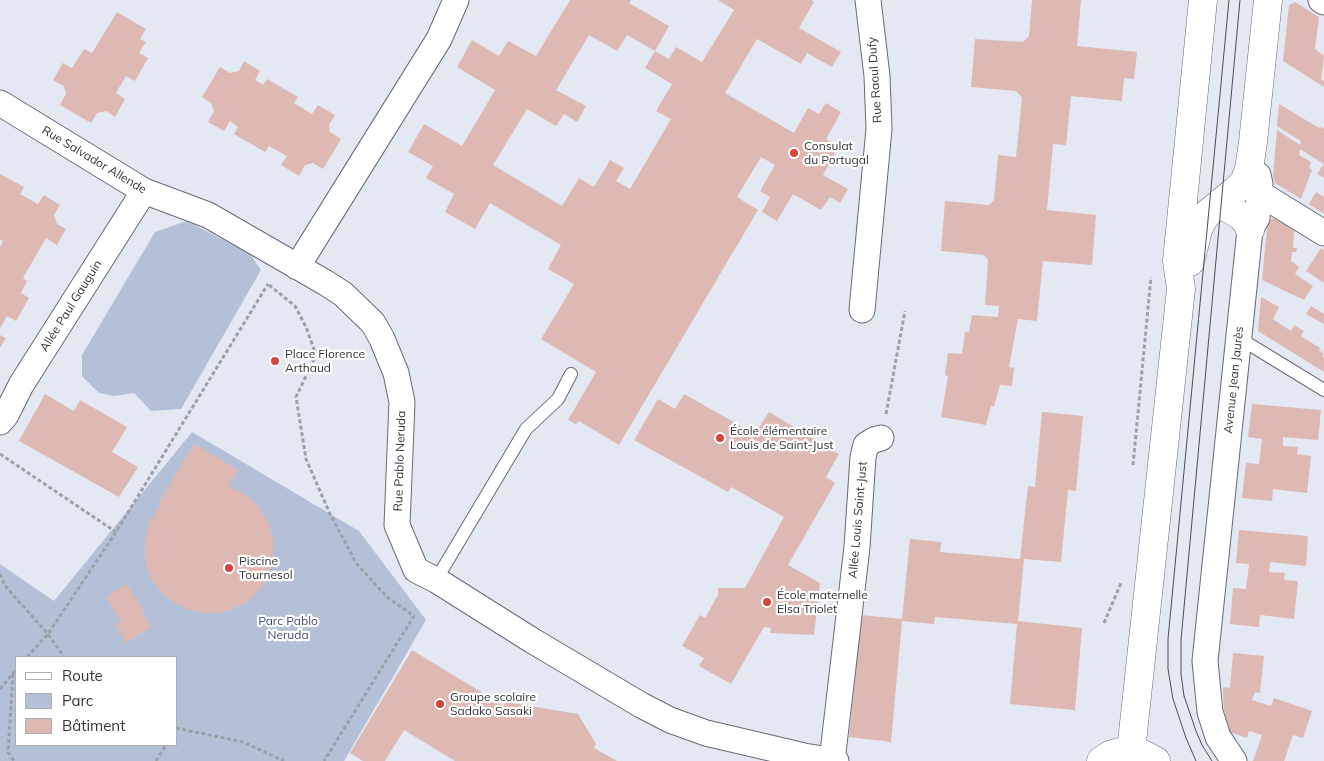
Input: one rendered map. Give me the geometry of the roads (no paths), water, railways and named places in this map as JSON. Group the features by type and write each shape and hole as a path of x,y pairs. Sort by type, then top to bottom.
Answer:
{"main road":[{"path":"1181,289 1177,261 1202,0"},
{"name":"Avenue Jean Jaurès","path":"1254,181 1254,142 1268,0"},
{"path":"1131,751 1181,289 1198,230 1208,213 1244,182 1254,181"},
{"path":"1220,203 1241,216 1250,230"},
{"path":"1101,761 1115,754 1131,751 1145,754 1156,761"}],"street":[{"path":"287,261 438,39 456,0"},
{"name":"Rue Raoul Dufy","path":"862,310 879,129 877,76 868,0"},
{"path":"1320,0 1324,2"},
{"name":"Rue Salvador Allende","path":"0,104 144,190 208,215 287,261"},
{"path":"1254,181 1324,233"},
{"name":"Avenue Jean Jaurès","path":"1234,761 1230,758 1218,737 1210,712 1205,661 1250,230 1257,218 1254,181"},
{"name":"Allée Paul Gauguin","path":"0,422 6,415 21,385 144,190"},
{"name":"Rue Pablo Neruda","path":"287,261 343,294 373,323 382,339 396,373 402,402 397,525 416,570 436,580 533,641 641,705 670,720 706,733 784,752 836,761"},
{"name":"Allée Louis Saint-Just","path":"832,761 856,547 863,457 866,445 881,438"}],"lane":[{"path":"1239,338 1324,390"},
{"path":"436,580 526,429 558,399 571,374"}],"tram line":[{"path":"1196,761 1173,699 1168,669 1168,639 1229,0"},
{"path":"1212,761 1202,745 1184,696 1181,674 1181,640 1240,0"}],"place":[{"name":"Consulat du Portugal","path":"794,153"},
{"name":"Place Florence Arthaud","path":"275,361"},
{"name":"École élémentaire Louis de Saint-Just","path":"720,438"},
{"name":"Piscine Tournesol","path":"229,568"},
{"name":"École maternelle Elsa Triolet","path":"767,602"},
{"name":"Groupe scolaire Sadako Sasaki","path":"440,704"}],"park label":[{"name":"Parc Pablo Neruda","path":"288,628"}]}
